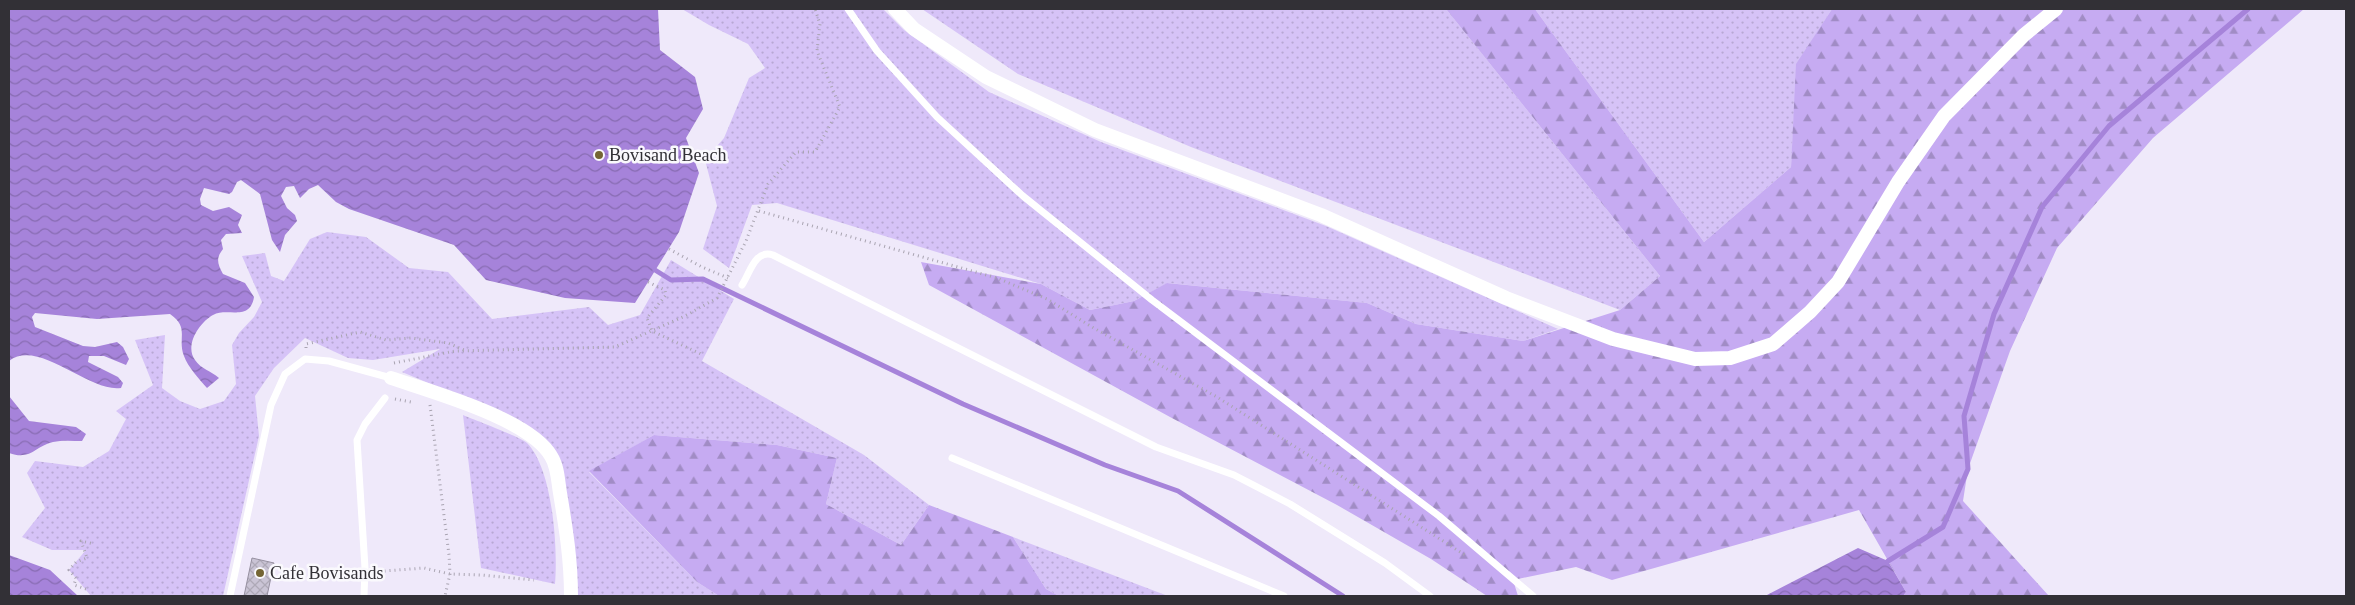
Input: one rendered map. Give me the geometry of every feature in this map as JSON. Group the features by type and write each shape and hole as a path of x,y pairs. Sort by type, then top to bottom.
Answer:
{"street":[{"path":"895,9 914,29 986,77 1095,130 1321,215 1506,298 1604,336 1695,359 1730,358 1773,344 1810,312 1838,282 1898,182 1944,116 2024,35 2056,9"},
{"path":"391,371 500,418 532,437 551,456 557,472 571,555 571,596"}],"lane":[{"path":"848,9 877,51 937,117 1022,196 1152,300 1440,516 1533,596"},
{"path":"742,285 754,262 761,255 766,253 773,255 1156,448 1234,475 1290,504 1363,549 1430,596"},
{"path":"230,596 271,405 285,374 305,359 391,371"},
{"path":"364,596 357,440 365,424 385,398"},
{"path":"952,458 1284,596"}],"path":[{"path":"391,371 455,351 615,347 685,316 717,298 760,211 768,184 796,152 815,152 840,107 817,52 820,24 815,9"},
{"path":"760,211 997,278 1047,299 1092,327 1217,396 1467,557"},
{"path":"669,249 702,267 727,277"},
{"path":"648,282 665,290 666,295 647,318 652,331 701,354"},
{"path":"305,359 306,344 360,332 386,340 411,338 448,344 467,351"},
{"path":"385,398 415,402"},
{"path":"422,404 430,405 450,574 446,596"},
{"path":"86,589 74,586 76,578 70,570 76,562 87,558 81,541 94,544"},
{"path":"364,565 384,571 424,568 450,574 534,580"}],"shaded area":[{"path":"682,9 883,9 904,30 989,92 1101,142 1326,226 1558,329 1523,341 1416,324 1367,303 1168,283 1134,301 1090,310 1041,284 777,203 752,205 729,268 703,249 717,206 705,160 724,138 749,78 765,68 748,44"},
{"path":"922,9 1446,9 1660,276 1620,310 1191,147 1018,74"},
{"path":"1535,9 1832,9 1797,64 1791,167 1704,242"},
{"path":"327,232 366,237 409,268 448,272 492,319 589,307 608,325 640,315 671,260 734,299 702,361 864,455 929,505 901,545 826,504 837,458 777,445 654,435 589,472 697,582 719,596 577,596 563,474 553,448 505,415 402,372 440,349 373,360 348,358 305,338 274,368 255,396 259,436 223,596 91,596 69,570 86,550 52,550 22,537 45,508 27,473 35,461 83,467 109,451 126,419 116,411 153,385 135,340 165,335 162,388 180,401 200,409 224,401 236,384 232,345 239,333 254,317 262,302 242,256 265,253 271,276 284,281 310,239"},
{"path":"463,415 523,440 536,455 543,471 552,510 556,551 555,584 481,568"},
{"path":"1013,537 1168,596 1059,596 1046,589"}],"green space":[{"path":"1446,9 1535,9 1704,242 1791,167 1796,64 1832,9 2304,9 2153,138 2057,248 2010,351 1968,469 1963,501 2049,596 1903,596 1906,592 1859,510 1612,580 1576,567 1513,580 1518,596 1487,596 1431,559 1337,505 1170,417 929,285 921,262 1041,284 1090,310 1134,301 1167,283 1367,303 1416,324 1523,341 1620,310 1660,276"},
{"path":"654,435 777,445 837,458 826,504 901,545 929,505 1013,537 1046,589 1059,596 719,596 697,582 589,471"}],"water":[{"path":"9,9 658,9 660,50 695,77 703,109 686,138 699,173 679,232 635,303 565,298 486,280 454,245 349,209 336,202 318,185 309,189 300,198 294,186 286,187 281,196 287,208 295,215 297,221 285,235 280,252 272,240 260,194 241,180 237,182 229,194 204,188 200,199 201,205 213,211 229,207 242,215 238,225 242,233 226,234 221,240 223,249 218,258 223,274 245,283 254,297 252,305 248,309 243,312 225,312 213,315 203,323 195,334 191,348 195,360 200,366 219,378 207,388 186,360 182,350 180,324 170,314 97,319 35,313 32,317 35,327 83,346 95,347 117,342 123,347 129,359 126,365 104,356 89,356 88,362 118,377 123,383 121,388 108,387 94,383 35,356 21,356 9,361"},
{"path":"9,396 29,421 76,427 86,434 82,441 53,442 23,455 9,453"},
{"path":"1858,548 1888,561 1906,592 1903,596 1765,596"},
{"path":"9,555 50,570 78,596 9,596"}],"building":[{"name":"Cafe Bovisands","path":"252,558 274,563 267,596 244,596"}],"waterway":[{"path":"1888,561 1943,527 1968,469 1964,416 1994,314 2042,207 2109,126 2248,9"},
{"path":"655,270 671,280 703,279 963,404 1105,465 1178,491 1343,596"}],"place":[{"name":"Bovisand Beach","path":"599,155"},
{"name":"Cafe Bovisands","path":"260,573"}]}
